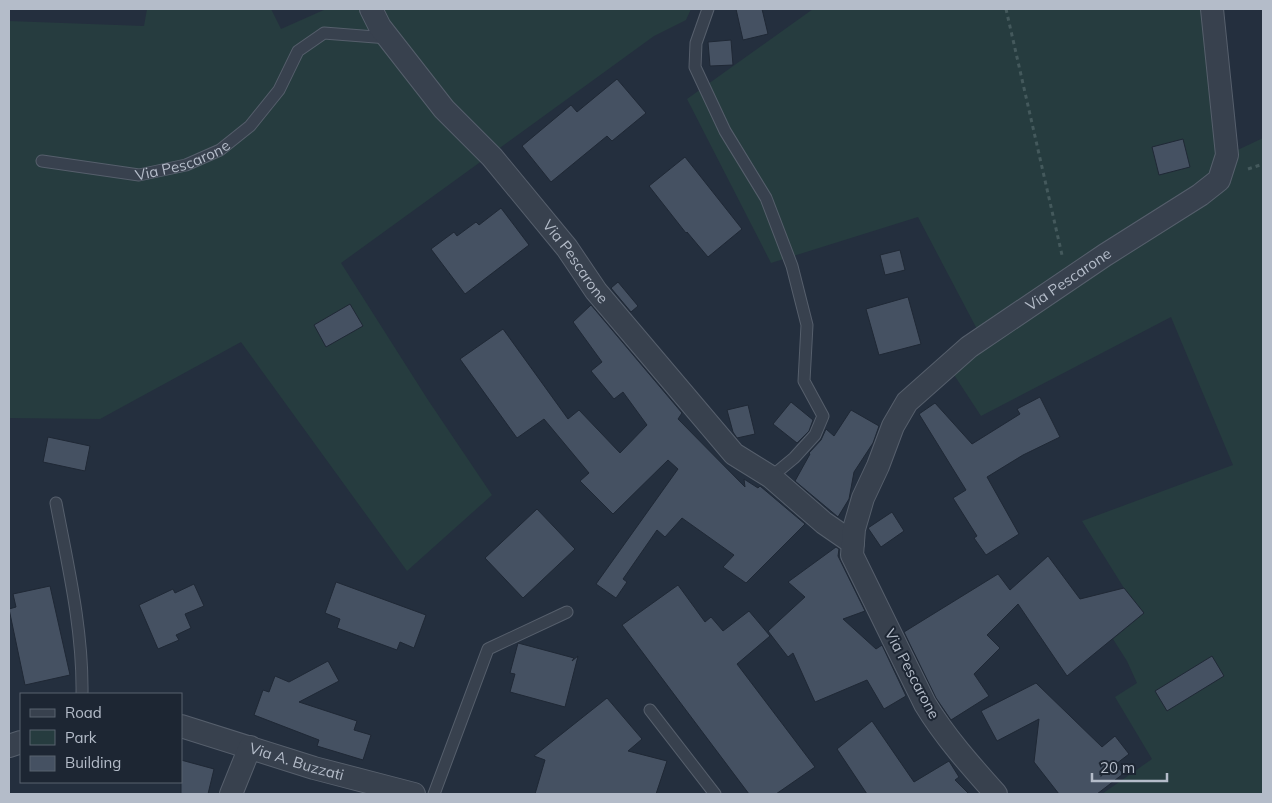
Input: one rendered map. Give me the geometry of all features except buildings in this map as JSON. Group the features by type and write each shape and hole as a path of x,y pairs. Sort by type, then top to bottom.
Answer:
{"street":[{"name":"Via Pescarone","path":"371,9 388,38 444,109 492,157 567,248 596,291 734,454 771,476 824,523 853,543"},
{"name":"Via Pescarone","path":"995,793 934,719 852,555 854,529 862,498 878,466 894,426 907,402 969,347 1200,195 1219,180 1227,155 1212,9"},
{"name":"Via A. Buzzati","path":"182,726 314,768 414,794"},
{"path":"231,794 250,747"}],"lane":[{"path":"708,9 696,43 695,67 725,131 766,198 792,266 806,325 804,381 823,416 815,435 794,458 771,476"},
{"name":"Via Pescarone","path":"42,161 139,175 186,165 220,150 250,126 279,90 298,51 324,33 388,38"},
{"path":"56,503 74,604 82,672 82,693"},
{"path":"434,794 488,648 567,612"},
{"path":"650,710 715,794"}],"path":[{"path":"1006,9 1058,243 1069,280"}],"green space":[{"path":"147,9 271,9 281,29 326,9 691,9 686,20 654,36 341,263 428,400 492,495 407,571 241,342 100,419 9,418 9,21 144,26"},
{"path":"813,9 1216,9 1227,155 1263,138 1263,794 1102,794 1152,759 1115,697 1137,683 1127,661 1113,639 1144,613 1124,588 1082,521 1233,465 1171,317 981,416 943,358 979,333 918,217 771,263 687,99"}]}
